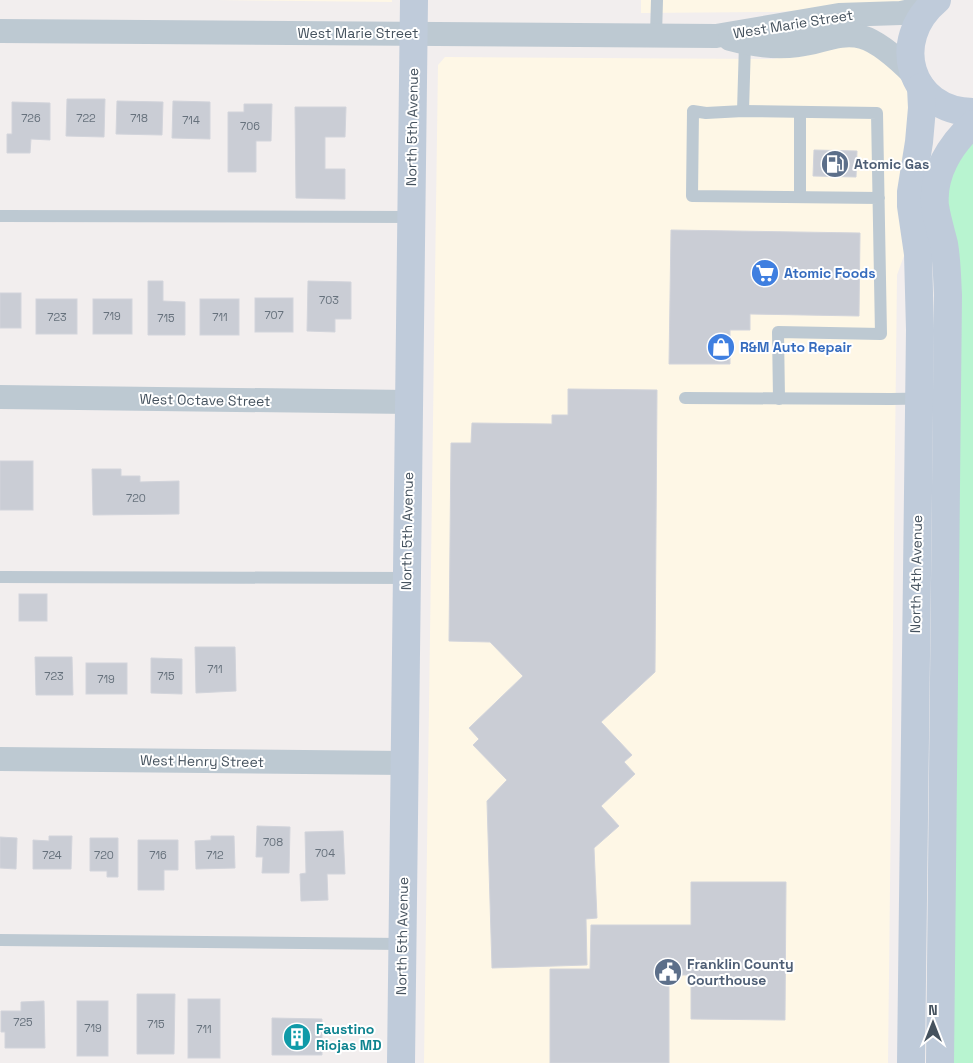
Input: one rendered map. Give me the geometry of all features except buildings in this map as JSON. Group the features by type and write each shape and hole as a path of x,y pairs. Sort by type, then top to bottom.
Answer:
{"main road":[{"name":"North 5th Avenue","path":"401,1063 414,0"},
{"name":"North 4th Avenue","path":"911,1063 919,281 911,192 922,108 917,81 910,62 910,42 917,22 935,2"},
{"path":"917,81 932,99 945,107 961,112 973,112"},
{"path":"940,1063 947,273 944,246 935,206 935,188 945,159 957,141 973,124"}],"street":[{"name":"West Marie Street","path":"0,31 716,36 839,15 901,13 935,2"},
{"name":"West Marie Street","path":"716,36 766,46 799,45 843,35 857,36 867,39 892,54 917,81"},
{"name":"West Octave Street","path":"0,397 409,402"},
{"name":"West Henry Street","path":"0,759 405,763"}],"lane":[{"path":"656,35 657,0"},
{"path":"743,111 745,43"},
{"path":"779,399 778,332 881,334 879,198 877,113 743,111 706,113 693,111 692,196 879,198"},
{"path":"800,112 800,197"},
{"path":"0,216 411,217"},
{"path":"686,398 947,398"},
{"path":"0,577 407,578"},
{"path":"0,940 402,944"}],"shaded area":[{"path":"216,0 392,0 392,2"},
{"path":"641,0 908,0 896,3 777,12 641,13"},
{"path":"839,43 874,51 906,84 912,111 905,253 897,275 888,1063 424,1063 438,65 445,57 773,59"}],"green space":[{"path":"973,135 973,1063 951,1063 949,223 947,175"}],"place":[{"name":"Atomic Gas","path":"835,164"},
{"name":"Atomic Foods","path":"765,273"},
{"name":"R&M Auto Repair","path":"721,347"},
{"name":"Franklin County Courthouse","path":"668,972"},
{"name":"Faustino Riojas MD","path":"297,1037"}]}
